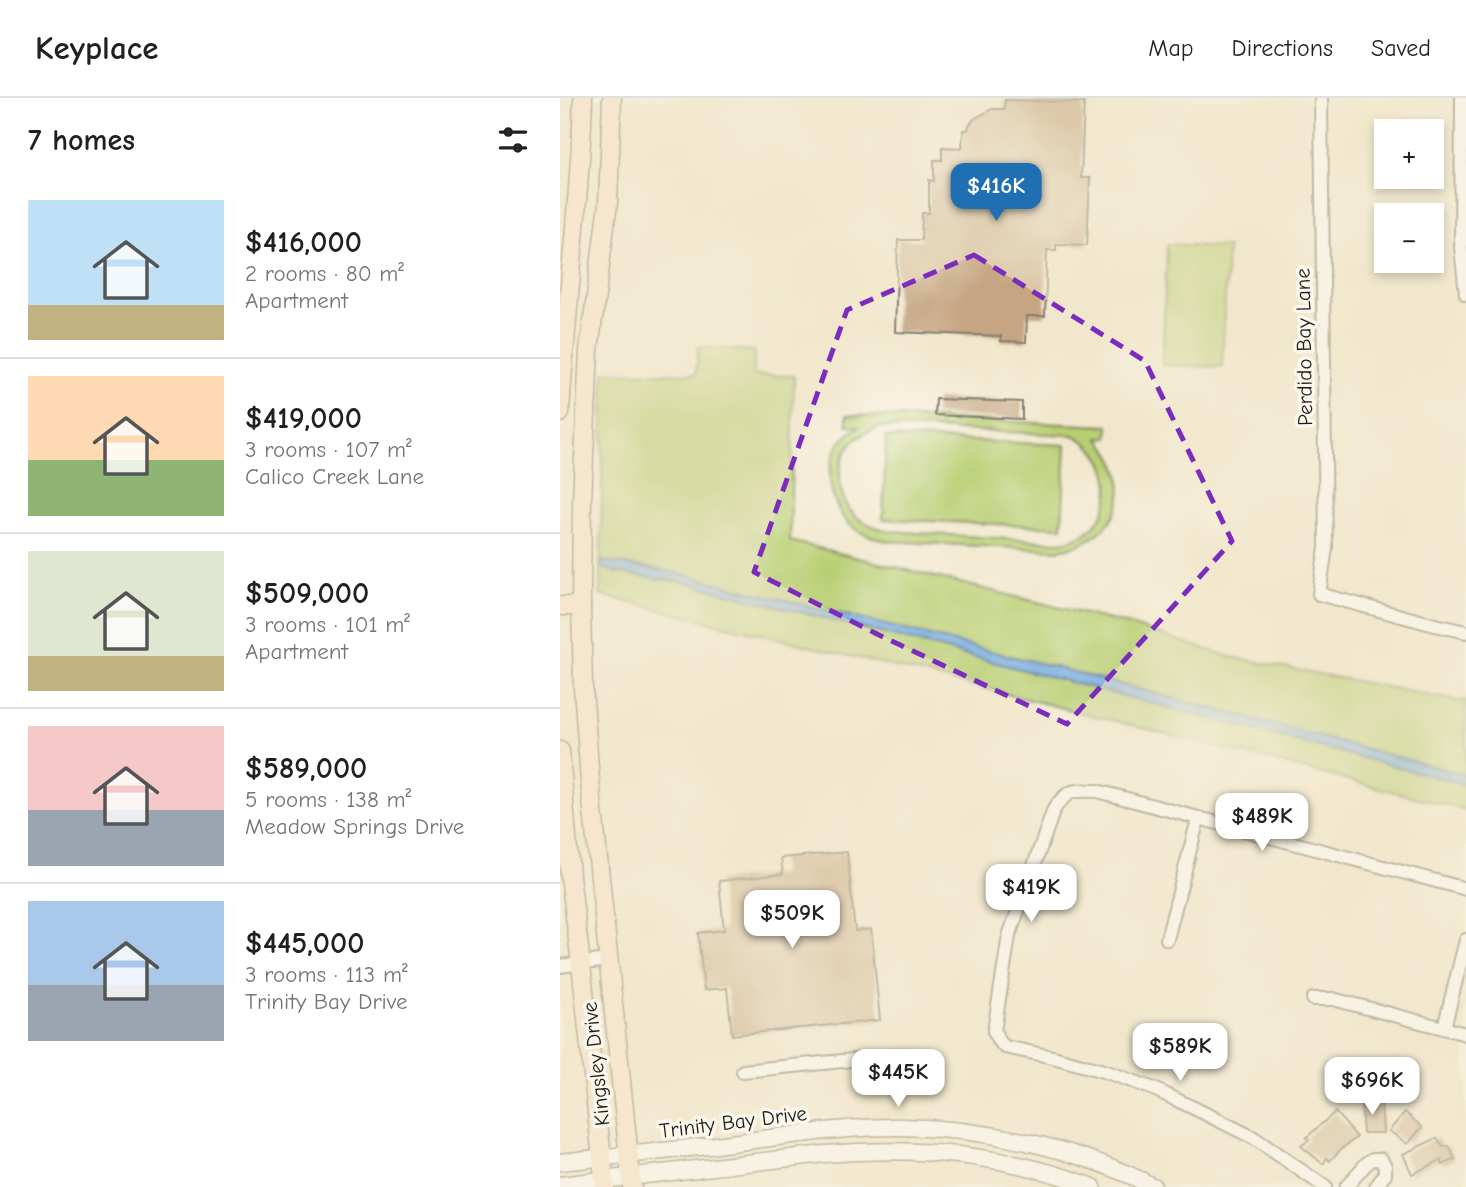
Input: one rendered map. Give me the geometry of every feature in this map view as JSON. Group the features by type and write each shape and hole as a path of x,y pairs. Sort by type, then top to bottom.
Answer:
{"main road":[{"path":"560,413 583,98"},
{"name":"Kingsley Drive","path":"612,98 608,203 589,350 582,500 581,606 583,687 590,781 631,1182"},
{"path":"564,348 589,350"},
{"path":"560,606 581,606"},
{"name":"Kingsley Drive","path":"560,751 570,876 604,1184"},
{"path":"562,783 590,781"}],"street":[{"name":"Perdido Bay Lane","path":"1321,98 1326,548 1319,594 1466,632"},
{"path":"1462,98 1464,205 1461,248 1466,294"},
{"path":"1325,1187 1254,1138 1154,1089 1107,1072 1005,1047 998,1040 994,1031 1009,936 1054,809 1065,794 1079,790 1097,791 1466,889"},
{"path":"1167,939 1198,818"},
{"path":"1444,1028 1466,940"},
{"path":"560,966 608,960"},
{"path":"1313,999 1333,999 1466,1034"},
{"path":"743,1071 903,1055"},
{"name":"Trinity Bay Drive","path":"560,1162 839,1130 902,1127 966,1132 1052,1148 1100,1164 1154,1187"},
{"name":"Trinity Bay Drive","path":"560,1185 631,1182 813,1155 901,1150 955,1153 1016,1164 1062,1175 1093,1187"},
{"path":"1346,1187 1366,1164 1373,1159 1381,1159 1385,1174 1376,1187"}],"highlighted area":[{"path":"974,255 1145,361 1232,541 1067,724 754,572 847,310"}],"green space":[{"path":"1167,244 1227,247 1222,367 1162,365"},
{"path":"698,347 755,351 753,375 794,376 790,541 1130,625 1227,656 1459,701 1466,700 1466,810 600,595 604,372 696,374"},
{"path":"847,415 1109,426 1109,437 1099,438 1112,456 1119,474 1121,492 1117,508 1109,523 1096,535 1079,545 1058,550 886,541 855,529 836,505 831,485 831,465 838,446 859,427 847,425","holes":["881,427 1073,435 1090,446 1102,461 1108,478 1108,495 1104,512 1094,526 1078,537 1058,542 884,530 854,515 841,489 840,469 846,451 858,438"]},
{"path":"886,437 1066,445 1062,527 883,519"}],"water":[{"path":"602,561 673,572 1055,667 1466,775 1466,785 688,583 617,573 600,567"}],"building":[{"path":"1005,100 1084,103 1081,178 1090,178 1087,245 1056,244 1056,250 1047,250 1045,316 1027,316 1026,342 1001,341 1001,336 895,332 898,240 921,240 922,213 929,213 929,180 934,181 934,160 942,160 942,147 962,148 963,130 968,130 974,119 992,109 1004,109"},
{"path":"936,399 1022,402 1022,419 935,415"},
{"path":"847,852 855,931 871,929 880,1020 732,1035 727,988 704,990 698,933 724,930 719,881 783,874 781,858"},
{"path":"1381,1101 1383,1133 1363,1133 1361,1102"},
{"path":"1335,1112 1357,1137 1330,1161 1327,1158 1323,1164 1301,1146 1309,1140 1306,1138"},
{"path":"1405,1112 1422,1127 1408,1144 1389,1131"},
{"path":"1437,1138 1443,1147 1449,1146 1455,1159 1443,1165 1441,1160 1412,1174 1403,1154"}]}
